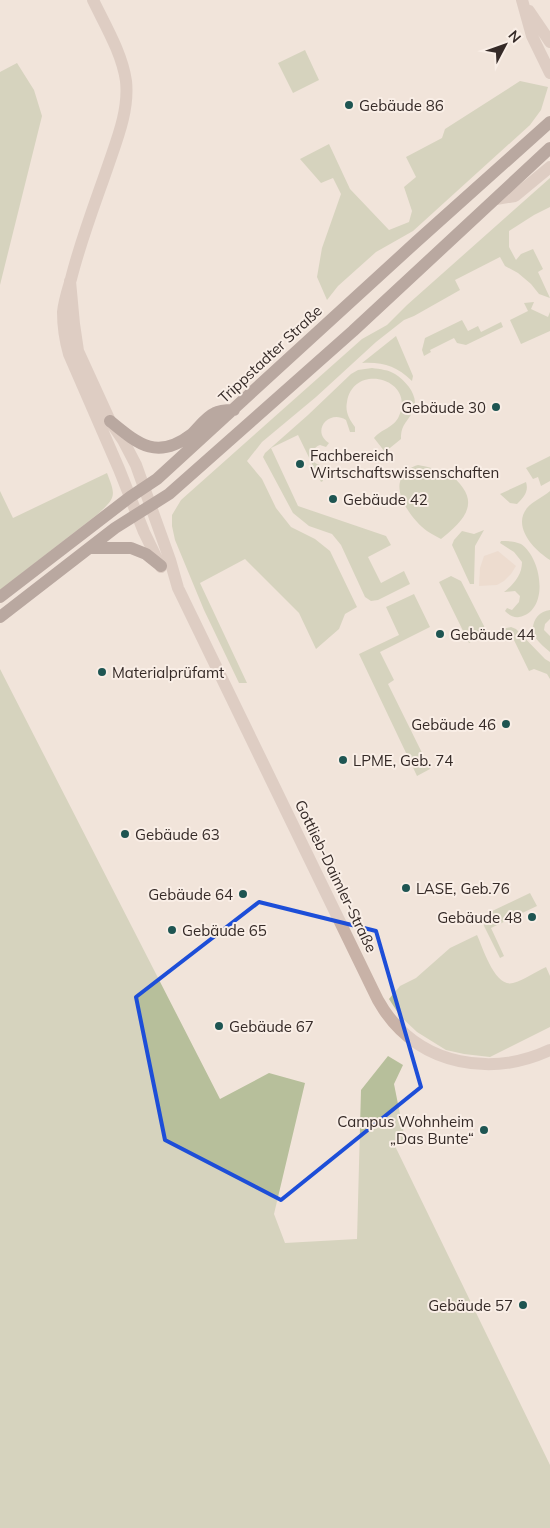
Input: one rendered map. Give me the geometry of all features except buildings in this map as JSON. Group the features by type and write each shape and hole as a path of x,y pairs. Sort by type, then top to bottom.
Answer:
{"main road":[{"name":"Trippstadter Straße","path":"0,597 130,497 162,475 550,122"},
{"path":"0,617 115,528 169,494 338,344 550,148"},
{"path":"110,421 134,441 148,447 163,447 175,445 216,412 234,410"},
{"path":"90,548 131,548 146,554 161,566"}],"street":[{"name":"Gottlieb-Daimler-Straße","path":"93,0 119,55 126,92 119,135 77,254 70,281 63,310 65,337 69,354 161,566 178,588"},
{"path":"522,0 550,42"},
{"path":"522,0 532,36 550,73"},
{"path":"496,199 515,196 550,167"},
{"name":"Gottlieb-Daimler-Straße","path":"70,281 78,351 110,421 124,440 136,465 178,588 385,1011 400,1029 425,1048 448,1058 488,1066 509,1064 550,1050"}],"highlighted area":[{"path":"259,902 376,931 421,1087 281,1200 165,1140 136,997"}],"green space":[{"path":"305,50 319,80 293,93 278,63"},
{"path":"17,63 34,90 42,116 0,285 0,72"},
{"path":"520,81 548,87 541,110 530,125 413,231 376,252 338,286 327,300 317,277 322,248 341,194 333,178 321,183 300,159 329,144 350,189 389,230 409,222 412,211 404,187 416,177 406,157 442,138 445,129"},
{"path":"550,178 550,207 509,231 509,247 516,260 521,254 533,249 543,269 538,272 550,298 539,294 518,273 505,266 500,257 455,280 460,290 404,320 376,342 316,397 262,442 247,461 262,479 276,508 291,527 315,539 330,551 357,607 345,614 339,629 316,649 299,613 245,559 200,583 247,683 239,683 204,610 175,540 172,515 181,500 362,339 387,325"},
{"path":"534,302 531,309 548,317 550,312 550,331 521,344 510,320 528,311 524,303"},
{"path":"462,320 468,331 478,326 481,332 501,322 503,327 466,345 457,343 454,338 430,350 431,352 424,356 422,350 425,338"},
{"path":"396,336 413,376 412,381 395,368 377,363 362,363"},
{"path":"372,368 384,370 400,377 411,390 415,400 413,411 402,430 401,439 385,452 374,438 397,420 402,403 399,392 392,384 382,380 371,379 360,382 352,390 347,402 347,412 355,427 355,432 350,432 346,420 339,417 333,417 324,423 322,433 329,443 326,447 320,445 316,447 311,455 313,461 320,465 323,481 321,482 298,435 271,448 298,506 386,536 391,545 368,557 381,583 404,571 410,584 378,600 371,601 365,597 341,545 332,534 309,526 293,513 263,457 265,453 351,374 358,370"},
{"path":"550,456 550,481 541,486 538,477 533,479 526,468"},
{"path":"418,465 449,474 460,484 467,496 467,510 464,516 441,539 427,531 416,521 402,498 400,484 402,477 409,469"},
{"path":"107,473 113,492 113,496 108,504 98,514 0,590 0,491 13,518"},
{"path":"526,482 525,494 517,504 510,503 500,494"},
{"path":"550,491 550,560 532,544 523,530 522,523 523,515 527,508"},
{"path":"484,530 475,546 474,584 470,584 452,545 462,531 474,534"},
{"path":"501,541 521,544 534,560 538,572 539,595 535,605 529,613 519,617 512,616 505,611 507,608 512,610 519,602 520,596 515,591 504,592 517,579 521,571 522,562 514,552 500,543"},
{"path":"451,576 461,581 484,626 485,632 482,636 469,643 439,582"},
{"path":"414,594 430,627 380,652 394,680 388,684 430,769 417,776 359,654 399,635 386,607"},
{"path":"550,610 550,619 545,624 544,630 550,636 550,652 535,637 533,628 535,619 541,613"},
{"path":"511,627 516,629 550,662 550,679 547,674 534,669 529,671 511,634 498,640 497,635 502,629"},
{"path":"0,669 220,1099 269,1073 305,1083 274,1214 285,1243 357,1239 361,1090 388,1056 403,1065 394,1084 405,1139 395,1146 550,1465 550,1528 0,1528"},
{"path":"530,893 537,906 491,928 504,956 500,958 484,926 483,919 488,913"},
{"path":"477,935 490,966 507,983 517,982 546,967 550,976 550,1027 490,1057 446,1050 417,1032 400,1016 389,999 400,986 416,978 450,948"}],"shaded area":[{"path":"498,551 516,566 504,581 497,585 479,586 480,568 484,556"}],"place":[{"name":"Gebäude 86","path":"349,105"},
{"name":"Gebäude 30","path":"496,407"},
{"name":"Fachbereich Wirtschaftswissenschaften","path":"300,464"},
{"name":"Gebäude 42","path":"333,499"},
{"name":"Gebäude 44","path":"440,634"},
{"name":"Materialprüfamt","path":"102,672"},
{"name":"Gebäude 46","path":"506,724"},
{"name":"LPME, Geb. 74","path":"343,760"},
{"name":"Gebäude 63","path":"125,834"},
{"name":"LASE, Geb.76","path":"406,888"},
{"name":"Gebäude 64","path":"243,894"},
{"name":"Gebäude 48","path":"532,917"},
{"name":"Gebäude 65","path":"172,930"},
{"name":"Gebäude 67","path":"219,1026"},
{"name":"Campus Wohnheim „Das Bunte“","path":"484,1130"},
{"name":"Gebäude 57","path":"523,1305"}]}
